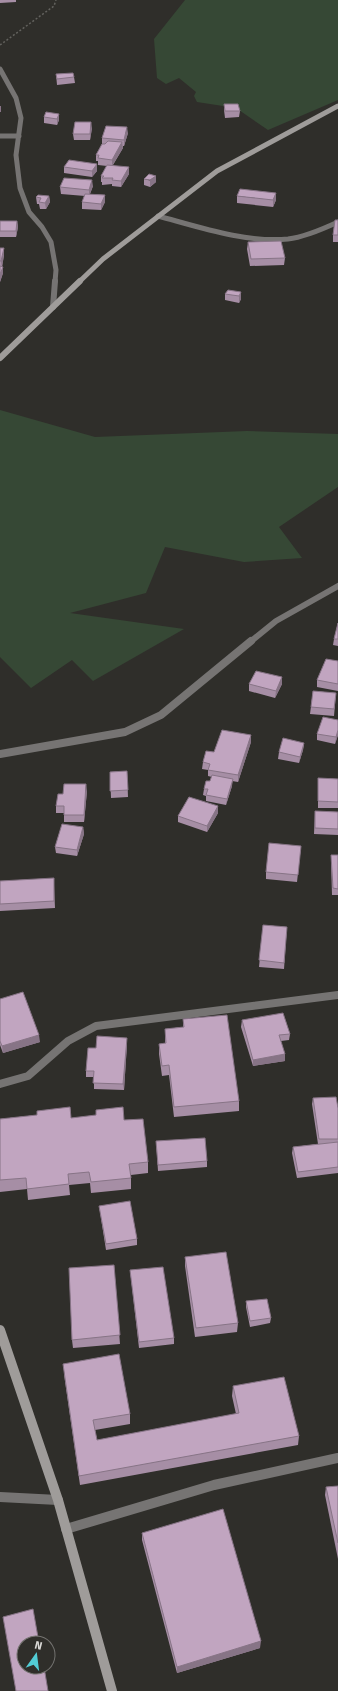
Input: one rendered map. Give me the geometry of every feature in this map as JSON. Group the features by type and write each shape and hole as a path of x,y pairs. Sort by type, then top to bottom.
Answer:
{"street":[{"path":"0,69 16,98 21,118 16,155 20,188 29,212 42,227 51,242 56,270 53,307"},
{"path":"0,358 103,259 217,171 338,106"},
{"path":"0,136 19,136"},
{"path":"158,216 216,232 263,238 289,239 318,231 338,222"},
{"path":"0,754 125,732 161,715 276,621 338,586"},
{"path":"0,1084 28,1076 68,1042 96,1026 338,995"},
{"path":"0,1330 58,1500 112,1691"},
{"path":"66,1528 214,1485 338,1458"},
{"path":"0,1497 58,1500"}],"path":[{"path":"0,45 54,6 56,0"}],"green space":[{"path":"185,0 338,0 338,100 268,130 236,108 197,102 194,96 196,92 179,78 166,84 157,78 154,39"},
{"path":"0,410 95,437 247,431 338,434 338,487 279,527 302,558 244,562 165,547 146,593 70,613 184,629 93,681 72,660 31,688 0,657"}],"building":[{"path":"73,73 74,77 57,79 56,74"},
{"path":"224,104 238,104 240,111 225,111"},
{"path":"46,112 59,114 57,119 44,117"},
{"path":"75,122 91,122 90,134 73,134"},
{"path":"106,126 127,127 124,140 102,138"},
{"path":"108,141 122,142 112,160 98,158 99,155 96,155 102,144 105,144"},
{"path":"69,160 97,164 92,171 64,167"},
{"path":"107,165 129,167 121,181 112,180 113,178 102,178 104,176 101,176"},
{"path":"149,174 156,176 150,180 144,179"},
{"path":"64,178 92,180 89,190 60,187"},
{"path":"240,189 276,193 273,200 237,196"},
{"path":"85,194 105,195 101,204 82,202"},
{"path":"38,195 49,196 45,203 39,202 41,198 36,197"},
{"path":"335,220 338,220 338,235 333,235"},
{"path":"0,221 17,221 16,231 0,231"},
{"path":"281,241 285,258 251,259 248,242"},
{"path":"0,248 4,248 1,261 0,261"},
{"path":"0,266 3,267 0,274"},
{"path":"228,290 241,292 239,296 225,294"},
{"path":"338,623 338,639 334,639"},
{"path":"326,659 338,661 338,684 317,680"},
{"path":"256,671 282,677 276,691 249,684"},
{"path":"313,691 336,693 334,709 311,707"},
{"path":"323,717 338,720 336,737 317,734"},
{"path":"222,730 251,735 238,775 208,770 210,764 203,762 206,751 214,752"},
{"path":"283,738 304,743 300,757 279,752"},
{"path":"127,771 128,790 110,791 110,772"},
{"path":"212,775 233,779 227,799 206,795 208,789 204,789 206,781 210,781"},
{"path":"318,778 338,779 338,802 318,801"},
{"path":"64,784 86,784 84,815 64,815 64,806 56,806 58,794 63,794"},
{"path":"189,797 218,806 207,826 178,816"},
{"path":"315,811 338,812 338,829 315,828"},
{"path":"62,824 83,827 77,850 55,847"},
{"path":"269,843 301,846 298,875 266,872"},
{"path":"331,855 338,855 338,889 333,888"},
{"path":"54,878 54,901 0,904 0,881"},
{"path":"263,925 287,927 284,963 259,960"},
{"path":"23,992 39,1035 2,1046 0,1041 0,999"},
{"path":"283,1013 290,1034 279,1035 285,1054 253,1060 242,1020"},
{"path":"227,1015 239,1101 174,1107 169,1065 162,1066 159,1044 166,1043 165,1029 184,1027 183,1019"},
{"path":"97,1036 127,1038 123,1084 93,1083 94,1071 86,1071 88,1048 96,1048"},
{"path":"336,1097 338,1108 338,1139 319,1139 313,1098"},
{"path":"70,1107 71,1118 96,1115 96,1110 123,1107 124,1120 143,1119 148,1162 129,1164 131,1178 91,1182 89,1172 68,1174 69,1184 27,1189 26,1178 0,1180 0,1119 37,1115 37,1111"},
{"path":"205,1138 207,1161 158,1165 156,1141"},
{"path":"338,1142 338,1167 298,1172 293,1147"},
{"path":"130,1201 137,1239 106,1244 99,1206"},
{"path":"226,1252 238,1323 196,1328 185,1257"},
{"path":"114,1265 120,1335 72,1340 69,1268"},
{"path":"163,1267 174,1338 139,1342 130,1270"},
{"path":"267,1299 271,1318 250,1321 246,1301"},
{"path":"119,1354 130,1414 93,1420 97,1440 239,1413 233,1386 284,1377 299,1436 79,1476 63,1364"},
{"path":"338,1486 338,1543 326,1487"},
{"path":"223,1509 261,1641 177,1667 142,1533"},
{"path":"33,1609 38,1635 16,1635 16,1675 45,1675 48,1691 16,1691 3,1617"}]}
